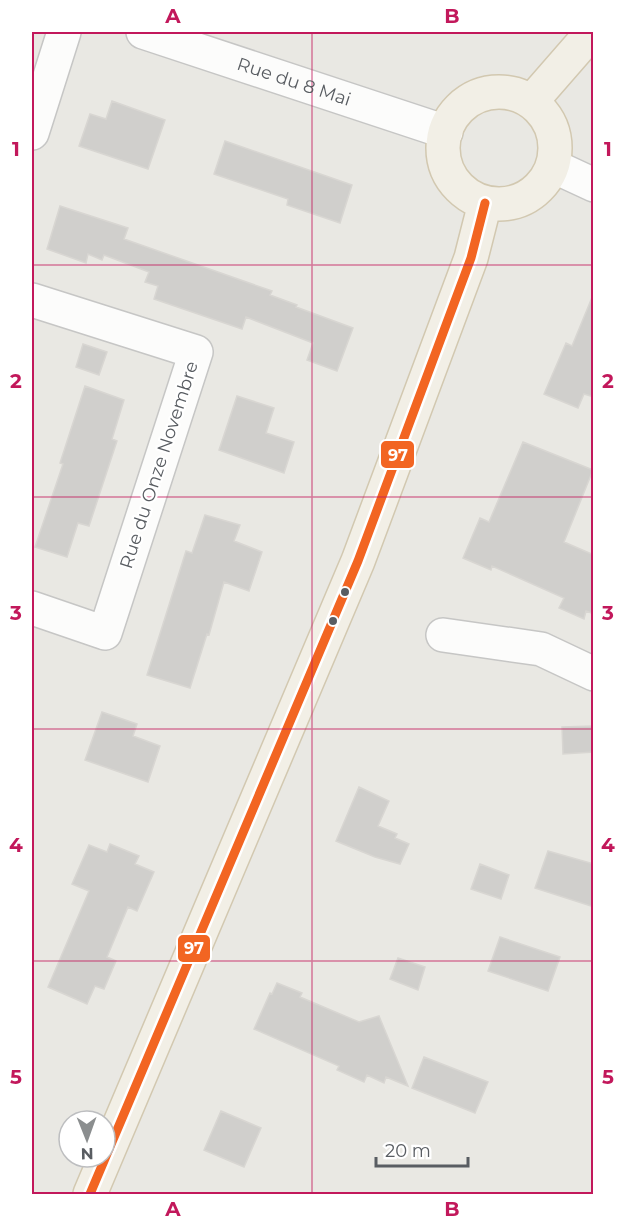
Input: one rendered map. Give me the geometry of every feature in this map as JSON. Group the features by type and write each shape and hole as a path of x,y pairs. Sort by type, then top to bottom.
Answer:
{"main road":[{"path":"531,102 592,32"},
{"path":"498,92 516,94 531,102 545,114 553,130 556,148 553,166 543,184 526,198 506,204 485,203 468,195 455,183 446,167 443,150 446,132 453,116 465,104 481,95 498,92"},
{"path":"90,1194 358,561 471,258 485,203"}],"street":[{"path":"32,133 39,83 64,32"},
{"name":"Rue du 8 Mai","path":"142,32 446,132"},
{"path":"553,166 594,184"},
{"name":"Rue du Onze Novembre","path":"32,300 196,352 105,633 32,608"},
{"path":"443,635 541,649 594,674"}],"building":[{"path":"112,101 165,120 148,169 79,146 90,114 106,119"},
{"path":"225,141 352,185 340,223 287,205 288,199 214,174"},
{"path":"60,206 128,228 124,239 272,291 270,295 297,305 296,307 353,328 337,371 307,360 313,343 246,317 242,329 154,299 158,286 145,282 149,272 104,255 102,260 88,254 86,263 47,249"},
{"path":"593,295 594,397 584,394 578,408 544,394 566,343 572,346"},
{"path":"83,344 107,352 99,375 76,367"},
{"path":"85,386 124,400 112,439 117,441 89,526 78,523 67,557 35,547 63,464 60,463"},
{"path":"237,396 274,408 266,433 294,442 284,473 219,450"},
{"path":"523,442 593,470 564,542 594,555 594,614 586,611 584,619 559,608 564,598 492,566 491,570 463,558 480,518 489,522"},
{"path":"205,515 240,525 234,541 262,552 249,591 224,582 209,635 207,634 190,688 147,675 186,551 192,553"},
{"path":"102,712 137,724 133,736 160,746 148,782 85,760"},
{"path":"594,726 594,752 563,754 562,727"},
{"path":"359,787 389,801 378,826 397,834 395,838 409,844 400,864 375,857 336,841"},
{"path":"110,844 139,856 135,864 154,872 137,911 128,907 107,957 116,961 104,989 95,986 87,1004 48,987 89,891 72,884 89,845 107,852"},
{"path":"548,851 594,864 594,907 535,888"},
{"path":"480,864 509,875 501,899 471,889"},
{"path":"500,937 560,957 548,991 488,971"},
{"path":"398,958 425,967 418,990 390,979"},
{"path":"277,983 302,993 300,997 359,1022 379,1016 408,1086 386,1077 384,1083 367,1075 364,1082 337,1070 339,1066 254,1029"},
{"path":"424,1057 488,1082 475,1113 412,1088"},
{"path":"221,1111 261,1128 244,1167 204,1150"}],"transit line":[{"name":"97","path":"90,1194 358,561 471,258 485,203"}]}
